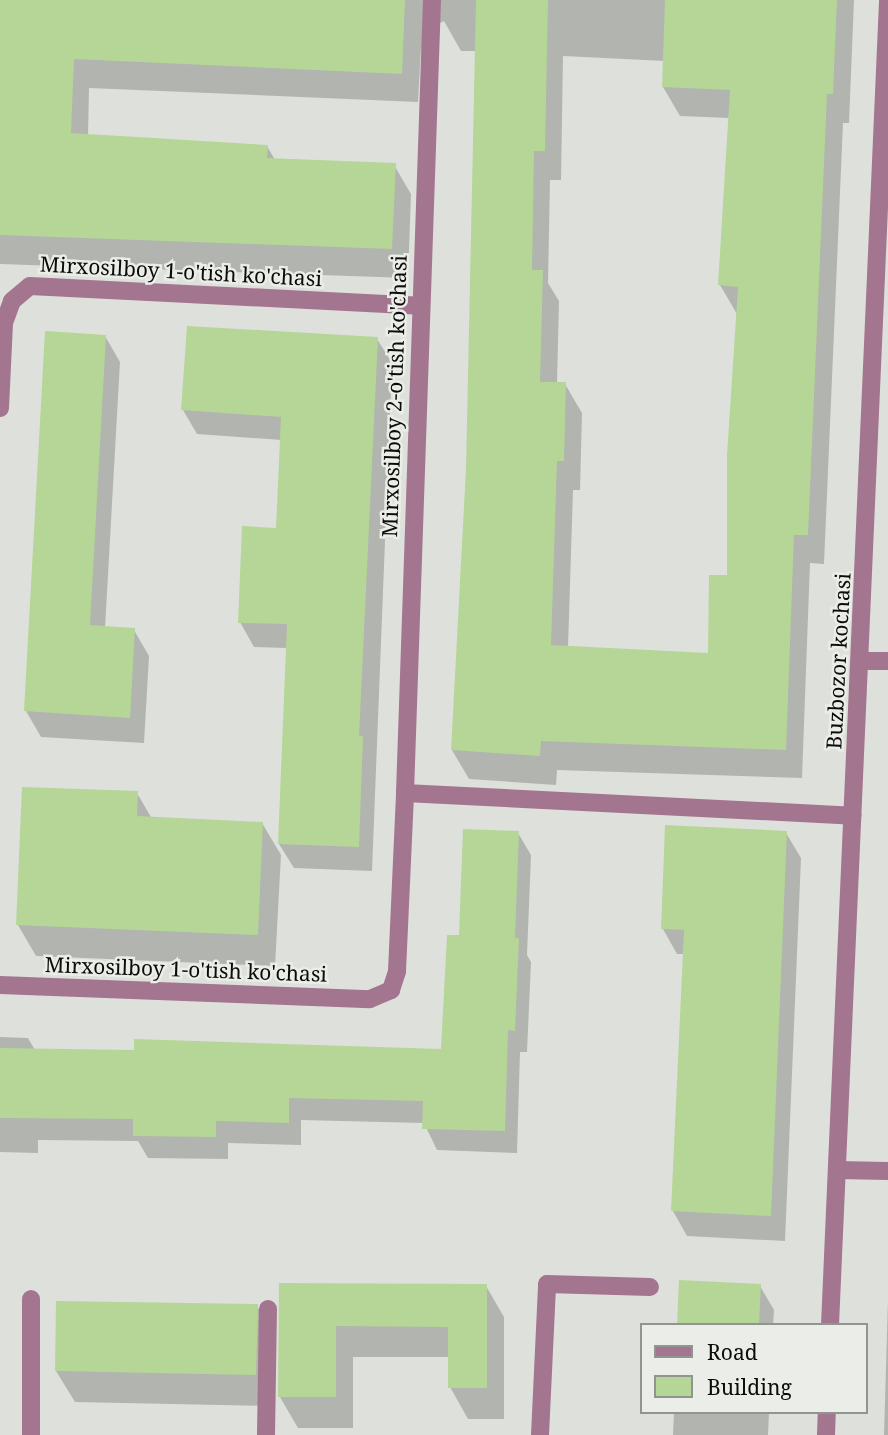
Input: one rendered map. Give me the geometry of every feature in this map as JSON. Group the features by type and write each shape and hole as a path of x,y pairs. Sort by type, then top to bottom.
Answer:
{"street":[{"name":"Mirxosilboy 2-o'tish ko'chasi","path":"370,999 391,990 397,971 432,0"},
{"name":"Buzbozor kochasi","path":"830,1323 888,0"},
{"name":"Mirxosilboy 1-o'tish ko'chasi","path":"0,408 4,323 12,301 30,286 419,306"},
{"path":"861,661 888,661"},
{"path":"405,793 852,816"},
{"name":"Mirxosilboy 1-o'tish ko'chasi","path":"0,985 370,999"},
{"path":"837,1170 888,1171"},
{"path":"540,1435 547,1284 650,1287"},
{"path":"31,1299 31,1435"},
{"path":"266,1435 268,1309"},
{"path":"825,1435 827,1414"}],"building":[{"path":"0,0 405,0 402,74 74,59 71,133 268,145 267,158 396,163 392,249 0,235"},
{"path":"476,0 548,0 545,151 534,151 532,270 543,270 540,382 566,382 564,461 557,461 551,645 708,653 709,575 727,575 727,455 738,287 718,285 730,90 662,87 665,0 837,0 833,94 827,94 808,535 794,535 786,750 541,741 540,756 451,750 466,469"},
{"path":"187,326 378,337 359,736 363,736 359,847 278,844 287,624 238,623 242,526 276,528 281,417 181,410"},
{"path":"45,331 106,335 90,625 135,628 130,718 24,711"},
{"path":"22,787 138,791 137,816 263,822 258,935 16,925"},
{"path":"665,825 787,831 771,1216 671,1211 684,930 661,929"},
{"path":"463,829 519,831 515,938 519,938 515,1031 508,1030 505,1131 422,1129 423,1101 289,1098 289,1123 216,1121 216,1137 133,1136 133,1119 0,1118 0,1048 134,1050 134,1039 441,1049 447,935 459,935"},
{"path":"679,1280 761,1284 759,1323 677,1323"},
{"path":"279,1283 487,1284 487,1388 448,1388 448,1327 336,1326 336,1397 278,1397"},
{"path":"56,1301 258,1304 256,1375 55,1371"}]}
